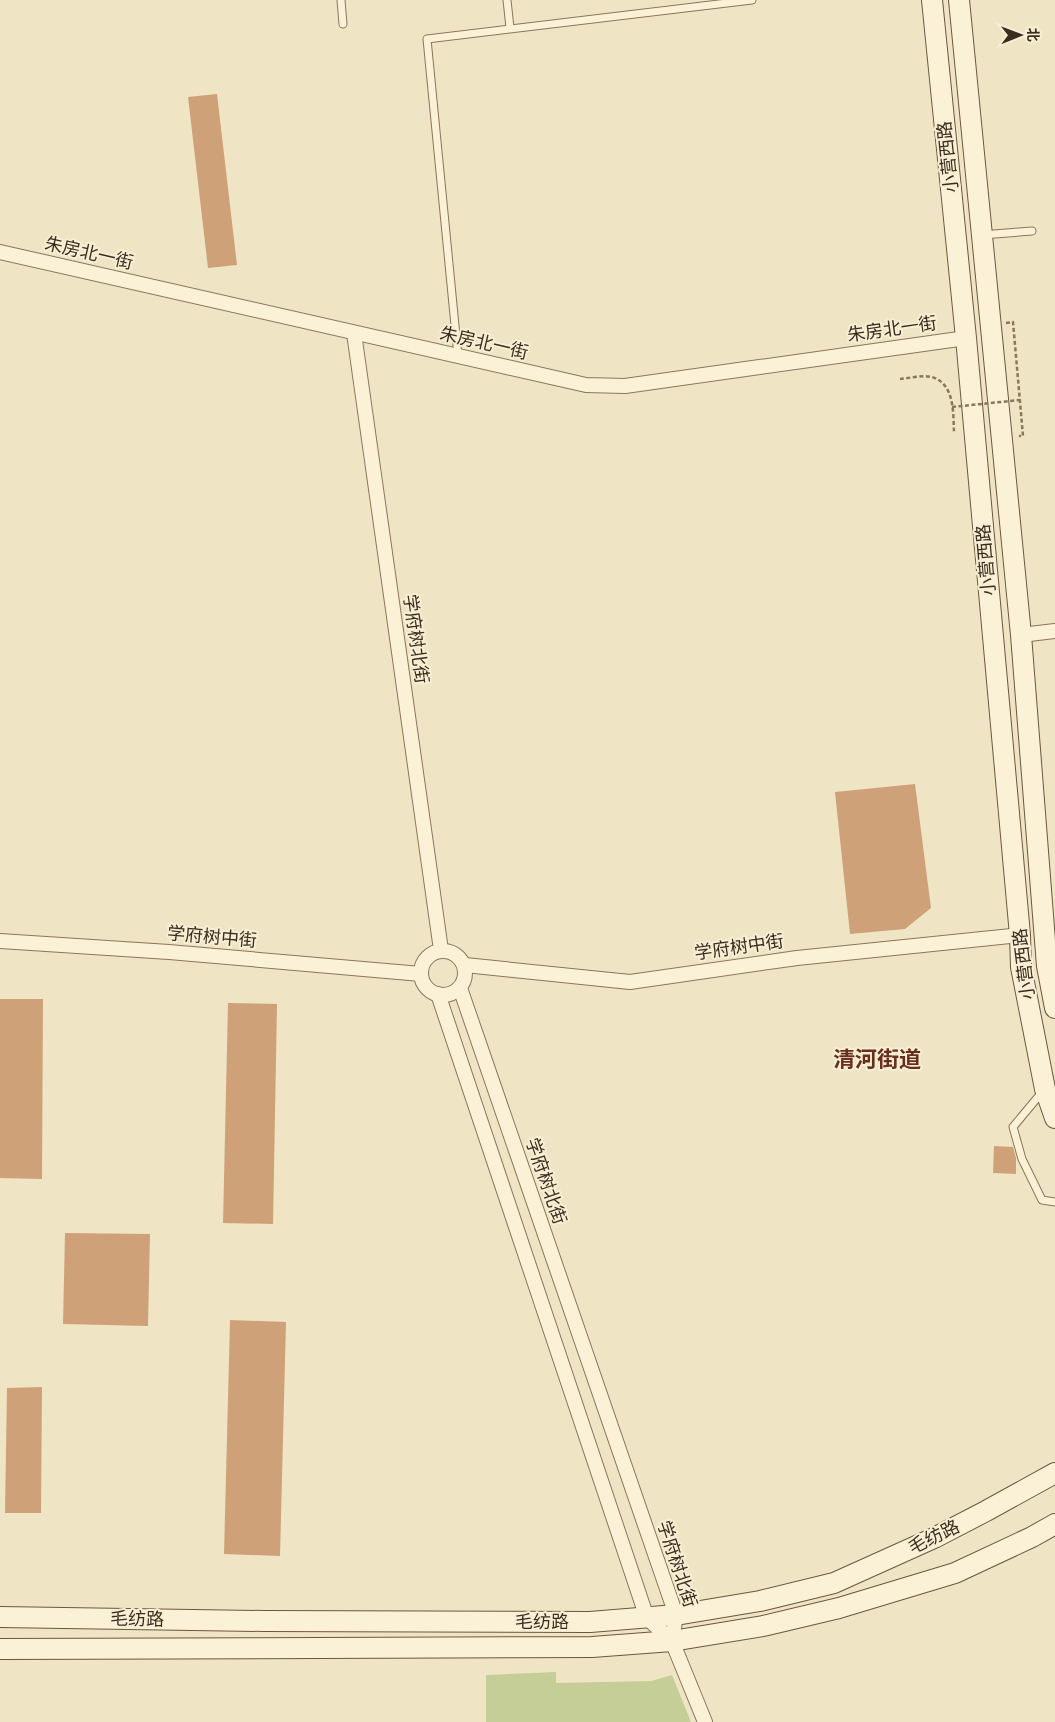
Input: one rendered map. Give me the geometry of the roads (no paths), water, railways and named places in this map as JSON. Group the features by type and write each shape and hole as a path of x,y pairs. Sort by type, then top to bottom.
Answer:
{"main road":[{"name":"小营西路","path":"932,0 966,338 1020,935 1021,967 1045,1089 1055,1118"},
{"name":"小营西路","path":"959,0 1020,635 1047,966 1055,1008"},
{"name":"毛纺路","path":"0,1618 590,1622 676,1615 760,1601 834,1583 952,1529 1055,1472"},
{"name":"毛纺路","path":"0,1648 592,1647 672,1641 763,1626 857,1603 954,1573 1032,1537 1055,1524"}],"street":[{"name":"朱房北一街","path":"0,252 586,385 625,386 966,338"},
{"name":"学府树北街","path":"354,332 441,950"},
{"path":"1020,635 1055,631"},
{"name":"学府树中街","path":"464,965 630,982 797,958 1020,935"},
{"name":"学府树中街","path":"0,941 169,952 421,974"},
{"path":"441,950 455,953 464,965 466,977 460,988 451,994 438,994 430,991 424,984 421,974 423,963 430,955 441,950"},
{"name":"学府树北街","path":"460,988 676,1615 672,1641"},
{"path":"438,994 647,1618 672,1641 705,1722"}],"lane":[{"path":"341,0 343,24"},
{"path":"507,0 510,28"},
{"path":"458,356 427,39 752,0"},
{"path":"982,235 1032,231"},
{"path":"1045,1089 1013,1127 1022,1160 1042,1200 1055,1202"}],"district":[{"name":"清河街道","path":"877,1059"}]}
